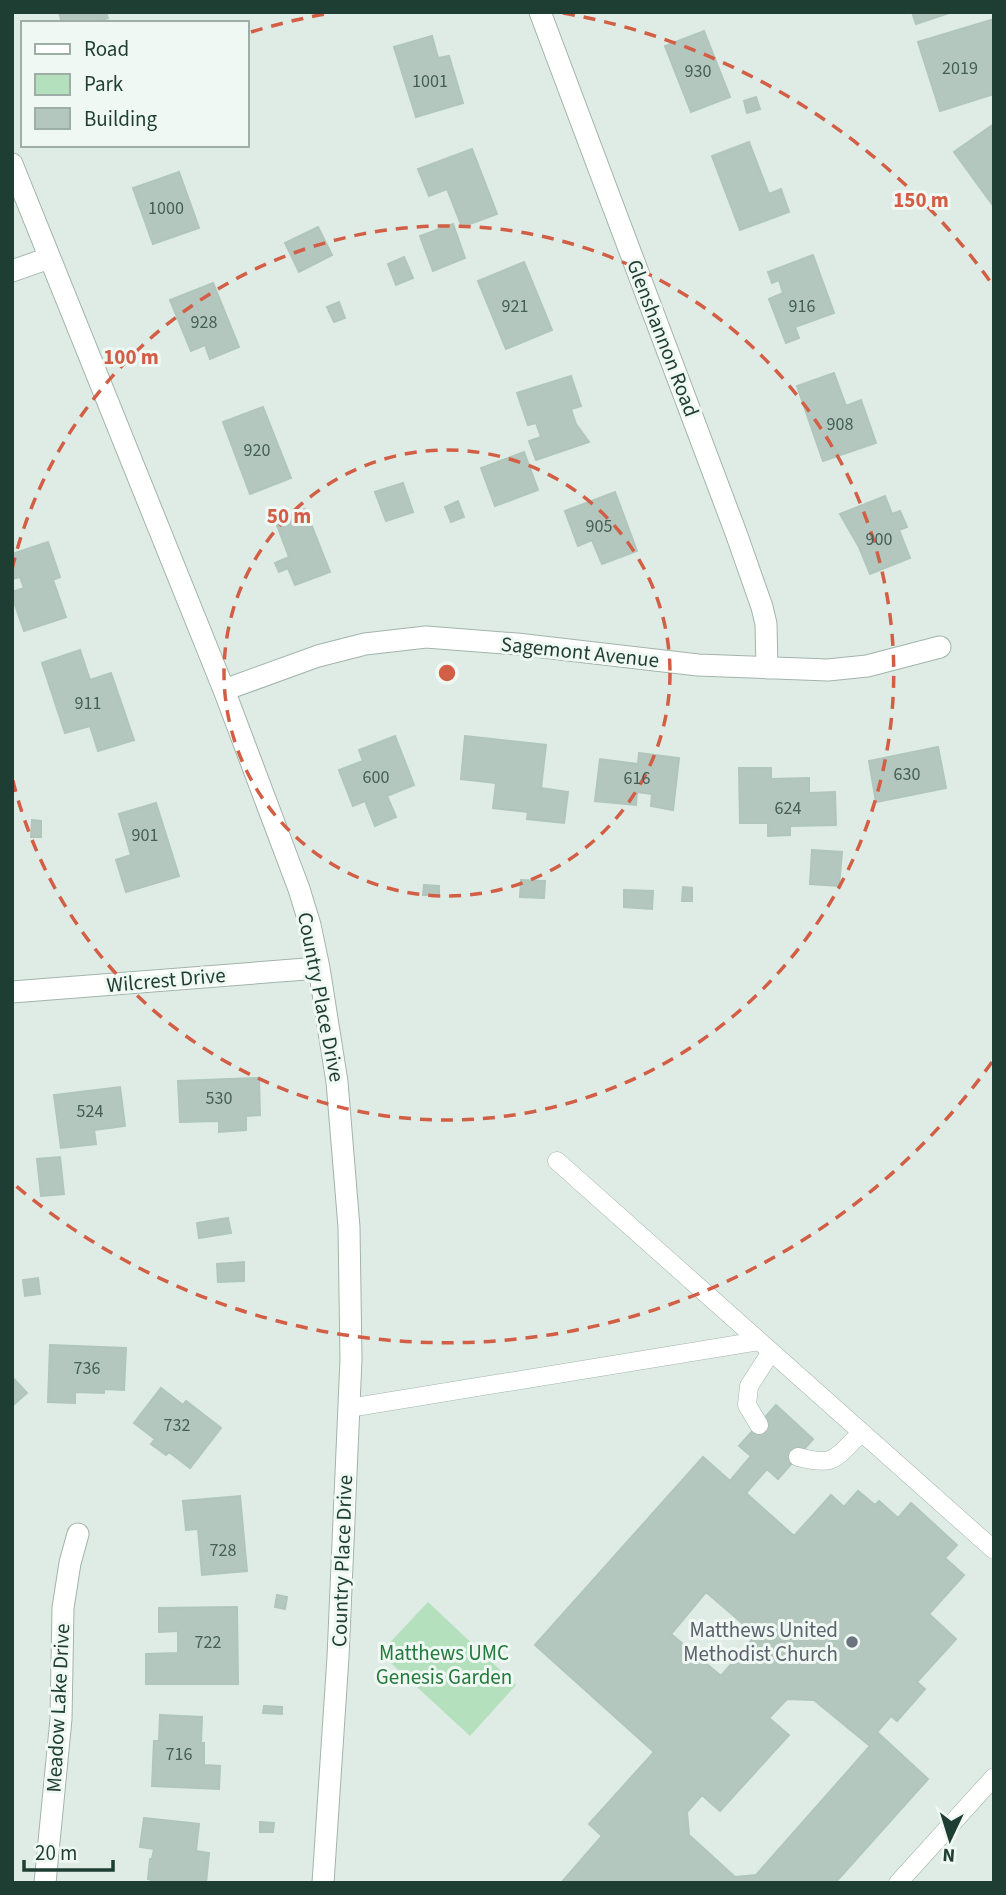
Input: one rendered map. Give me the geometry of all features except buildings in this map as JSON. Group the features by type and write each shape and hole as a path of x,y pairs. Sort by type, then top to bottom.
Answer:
{"street":[{"name":"Glenshannon Road","path":"540,12 758,595 765,624 767,668"},
{"name":"Country Place Drive","path":"12,164 224,690 299,889 319,968 338,1082 349,1227 351,1359 338,1657 323,1883"},
{"path":"12,271 49,258"},
{"name":"Sagemont Avenue","path":"224,690 318,656 365,644 426,637 517,644 698,665 828,670 867,666 940,647"},
{"name":"Wilcrest Drive","path":"12,992 319,968"},
{"name":"Meadow Lake Drive","path":"45,1883 61,1719 63,1608 78,1534"}],"lane":[{"path":"556,1161 994,1550"},
{"path":"349,1408 765,1346"},
{"path":"758,1425 747,1405 749,1386 765,1346"},
{"path":"798,1457 818,1462 832,1460 861,1433"},
{"path":"898,1883 994,1777"}],"green space":[{"name":"Matthews UMC Genesis Garden","path":"428,1602 516,1685 470,1736 380,1653"}],"place":[{"name":"Matthews United Methodist Church","path":"852,1642"}]}
